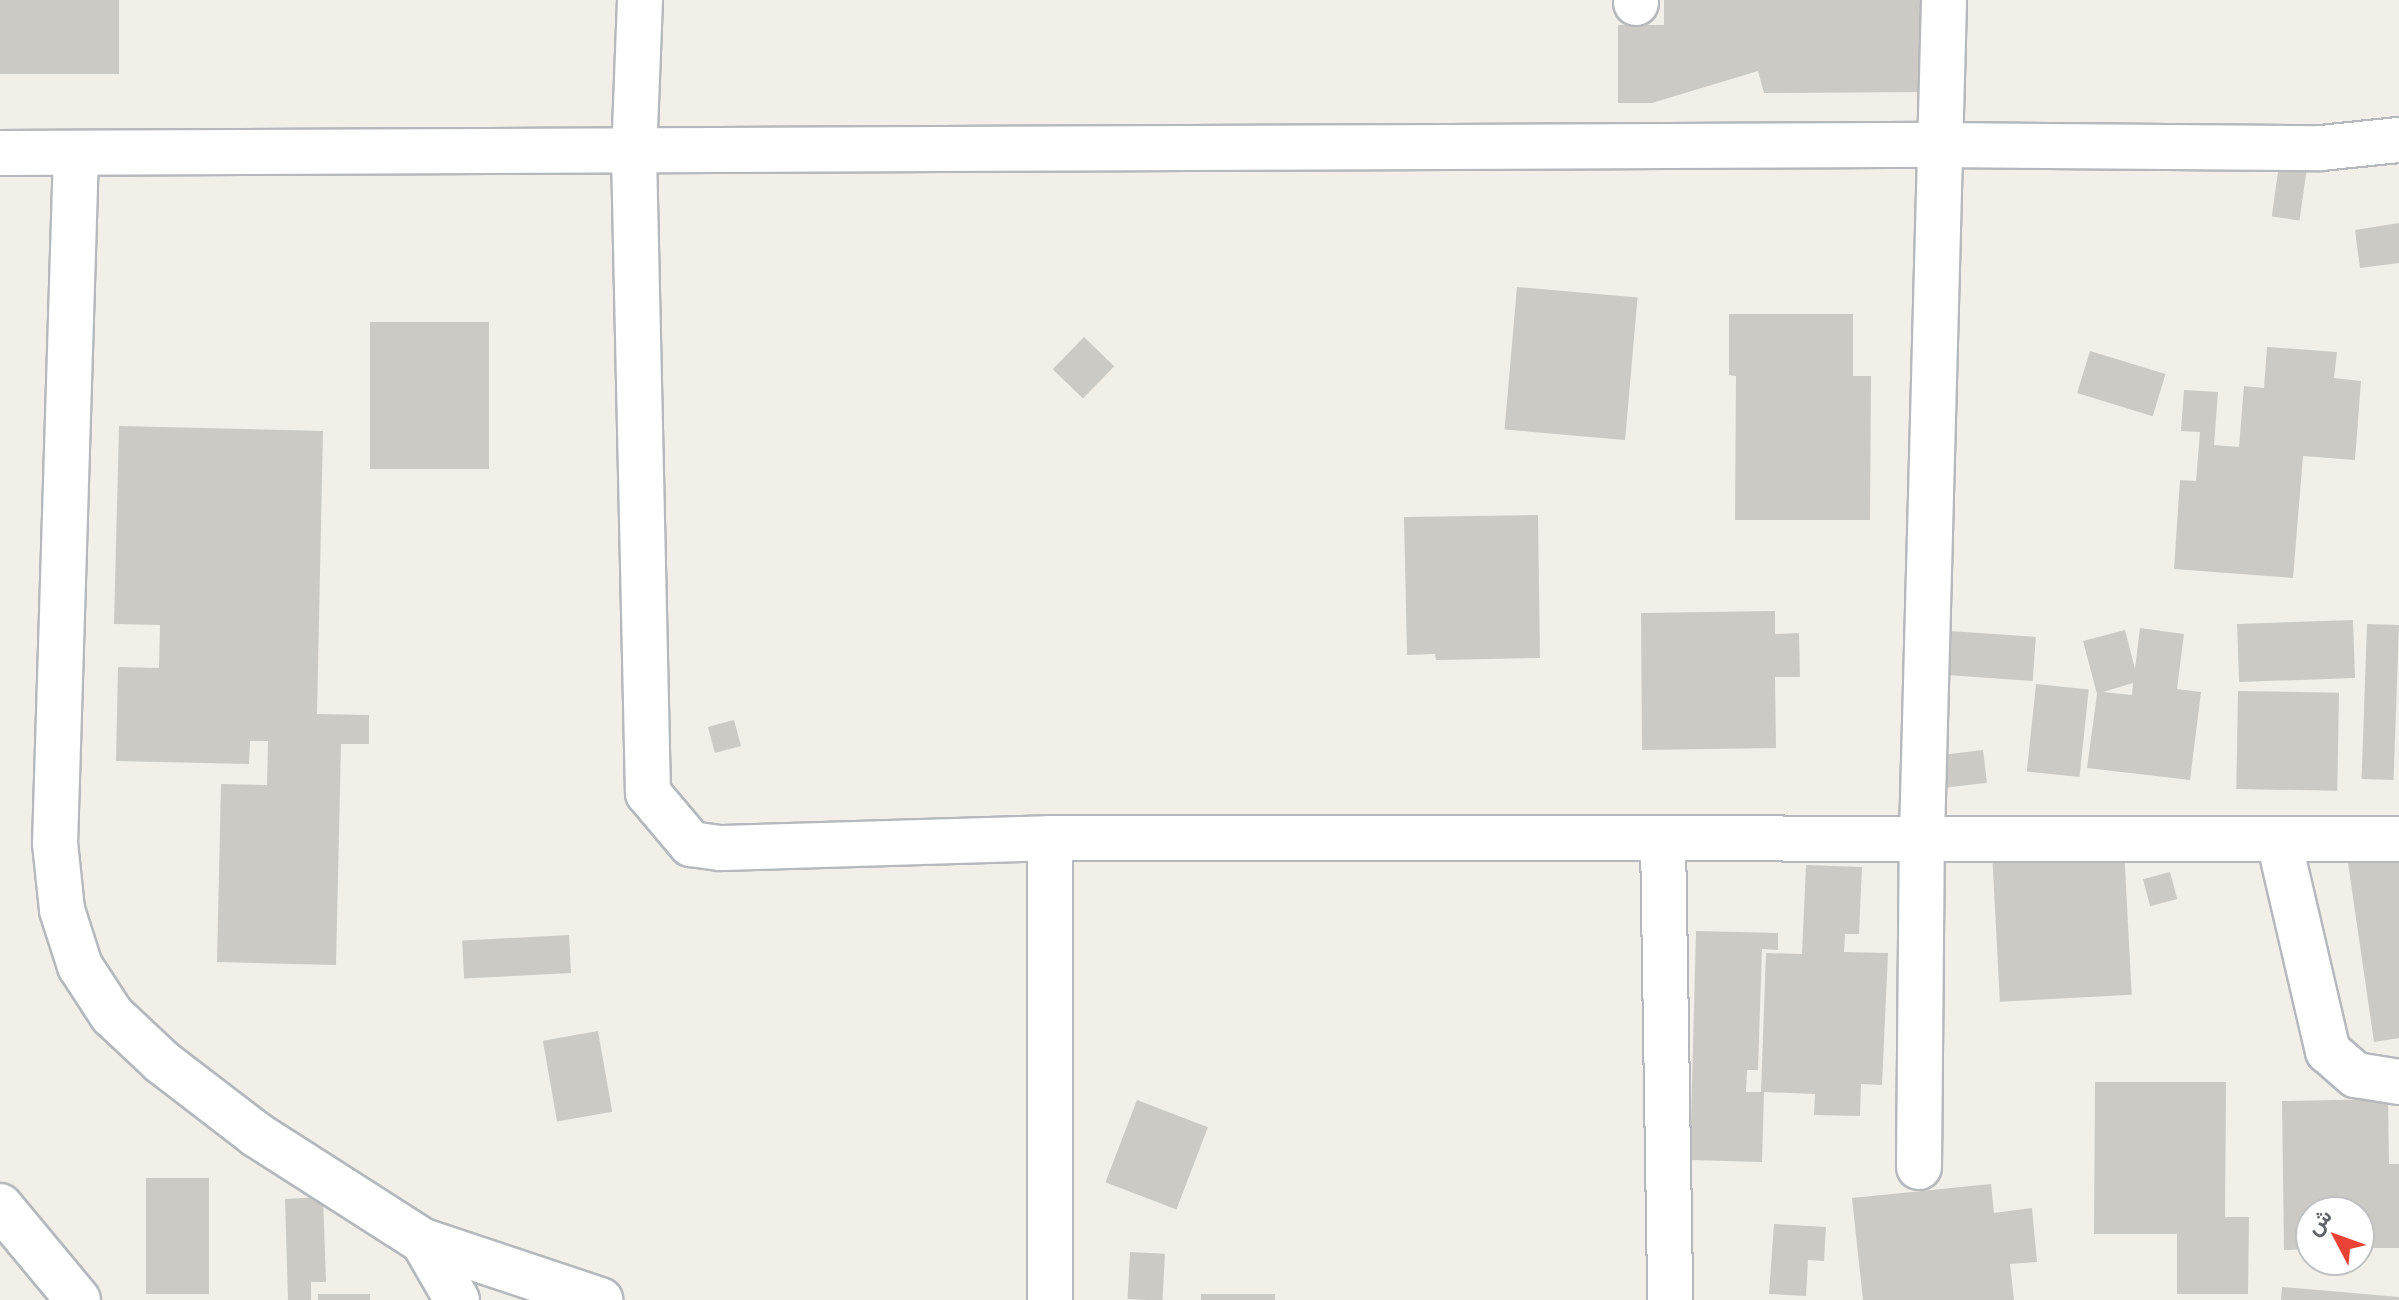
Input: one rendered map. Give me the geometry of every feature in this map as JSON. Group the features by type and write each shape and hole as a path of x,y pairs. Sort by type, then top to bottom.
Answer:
{"street":[{"path":"640,0 634,153 648,793 691,844 720,848 1050,838 1663,839 1922,836 2279,841 2399,839"},
{"path":"1919,1167 1922,836 1944,0"},
{"path":"0,153 634,153 1941,145 2321,148 2399,140"},
{"path":"76,153 55,843 62,910 80,966 112,1015 162,1062 257,1135 423,1241 600,1300"},
{"path":"1050,838 1050,1300"},
{"path":"1663,839 1670,1300"},
{"path":"2279,841 2328,1051 2356,1075 2399,1082"},
{"path":"0,1206 78,1300"},
{"path":"423,1241 457,1300"}],"building":[{"path":"0,0 119,0 119,74 0,74"},
{"path":"1664,0 1920,0 1921,92 1764,93 1758,71 1652,103 1618,103 1618,25 1664,25"},
{"path":"2279,165 2307,169 2299,220 2272,216"},
{"path":"2399,223 2399,263 2360,268 2355,230"},
{"path":"1517,287 1638,298 1625,440 1505,429"},
{"path":"1729,314 1853,314 1853,376 1871,376 1870,520 1735,520 1736,376 1729,375"},
{"path":"370,322 489,322 489,469 370,469"},
{"path":"1084,337 1114,366 1083,399 1053,369"},
{"path":"2267,347 2337,352 2334,378 2361,381 2355,460 2303,456 2293,578 2174,569 2180,480 2196,481 2200,432 2181,431 2184,390 2218,392 2214,445 2239,447 2244,386 2264,388"},
{"path":"2090,351 2166,374 2153,416 2077,393"},
{"path":"119,426 323,431 317,714 369,715 369,744 341,744 336,965 217,962 221,784 267,785 268,741 250,741 249,764 116,761 118,667 159,668 160,625 114,624"},
{"path":"1538,515 1540,658 1436,660 1435,654 1407,655 1404,517"},
{"path":"1775,611 1775,634 1799,633 1800,677 1775,677 1776,748 1642,750 1641,613"},
{"path":"2353,620 2355,678 2239,682 2237,624"},
{"path":"2367,624 2399,625 2394,780 2362,779"},
{"path":"2140,628 2184,634 2177,689 2201,692 2190,780 2087,768 2097,694 2083,641 2125,630 2135,669","holes":["2133,683 2132,695 2103,692"]},
{"path":"1950,631 2036,637 2033,681 1947,675"},
{"path":"2036,684 2089,690 2080,777 2027,772"},
{"path":"2238,691 2339,693 2337,791 2236,789"},
{"path":"734,720 741,746 715,753 708,727"},
{"path":"1983,750 1987,783 1943,788 1939,755"},
{"path":"2399,841 2399,1038 2374,1042 2346,849"},
{"path":"2124,848 2132,995 2000,1002 1992,855"},
{"path":"1806,865 1862,867 1859,934 1845,934 1844,952 1888,953 1882,1085 1861,1084 1860,1116 1814,1115 1815,1094 1764,1092 1762,1162 1690,1160 1696,931 1778,933 1778,950 1762,949 1758,1070 1747,1070 1746,1092 1761,1092 1766,953 1802,954"},
{"path":"2170,872 2177,899 2150,906 2143,879"},
{"path":"569,935 571,973 464,979 462,941"},
{"path":"598,1031 612,1112 557,1121 543,1041"},
{"path":"2095,1082 2226,1082 2225,1217 2249,1217 2248,1294 2177,1294 2177,1234 2094,1234"},
{"path":"2388,1099 2389,1164 2399,1164 2399,1248 2375,1248 2375,1196 2295,1196 2295,1250 2284,1250 2282,1101"},
{"path":"1137,1100 1208,1127 1176,1209 1105,1182"},
{"path":"146,1178 209,1178 209,1294 146,1294"},
{"path":"1991,1184 1994,1213 2032,1208 2037,1262 2010,1264 2014,1300 1863,1300 1852,1198"},
{"path":"323,1197 326,1282 311,1282 311,1300 288,1300 285,1199"},
{"path":"1774,1224 1826,1227 1824,1261 1808,1260 1806,1296 1769,1294"},
{"path":"1130,1252 1165,1254 1163,1300 1128,1299"},
{"path":"2282,1287 2399,1297 2399,1300 2281,1300"},
{"path":"318,1294 370,1294 370,1300 318,1300"},
{"path":"1201,1294 1275,1294 1275,1300 1201,1300"}]}
